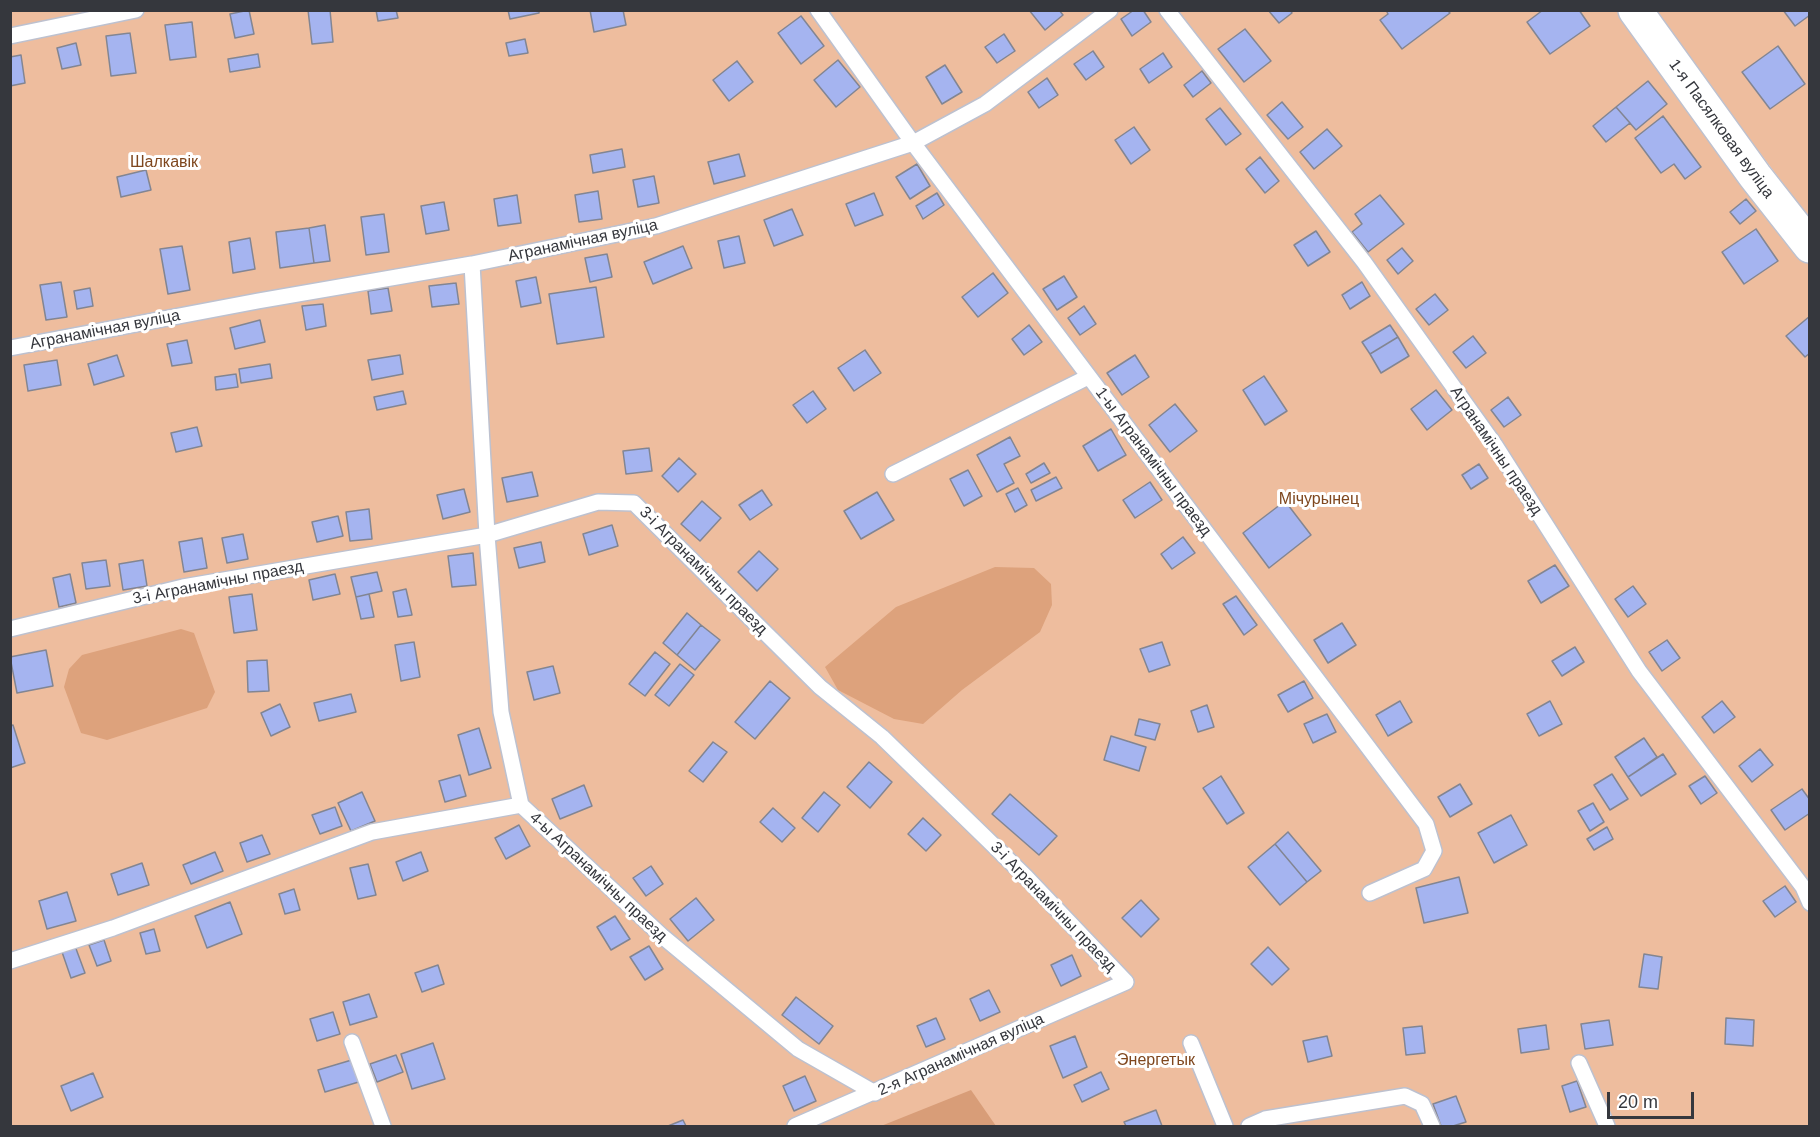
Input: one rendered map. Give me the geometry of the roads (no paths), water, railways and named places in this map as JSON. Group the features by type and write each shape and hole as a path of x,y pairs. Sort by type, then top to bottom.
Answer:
{"street":[{"name":"1-я Пасялковая вуліца","path":"1635,10 1755,176 1809,246"}],"lane":[{"path":"10,36 136,10"},
{"name":"1-ы Агранамічны праезд","path":"818,10 1088,377 1426,824 1434,850 1424,869 1370,893"},
{"name":"Агранамічная вуліца","path":"10,348 258,301 472,264 656,226 914,143 985,104 1110,10"},
{"name":"Агранамічны праезд","path":"1167,10 1364,262 1495,445 1639,671 1803,887 1809,903"},
{"path":"472,264 487,535 501,712 521,806"},
{"path":"893,474 1088,377"},
{"name":"3-і Агранамічны праезд","path":"10,629 183,587 487,535 598,502 634,502 820,687 882,737 1018,869 1126,982"},
{"name":"4-ы Агранамічны праезд","path":"10,961 113,928 372,832 521,806 662,936 798,1049 875,1093"},
{"name":"2-я Агранамічная вуліца","path":"795,1126 1126,982"},
{"path":"352,1042 383,1126"},
{"path":"1191,1043 1225,1126"},
{"path":"1578,1063 1607,1126"},
{"path":"1249,1126 1265,1119 1405,1096 1422,1104 1432,1126"}],"park label":[{"name":"Шалкавік","path":"164,163"},
{"name":"Мічурынец","path":"1319,500"},
{"name":"Энергетык","path":"1156,1061"}]}
